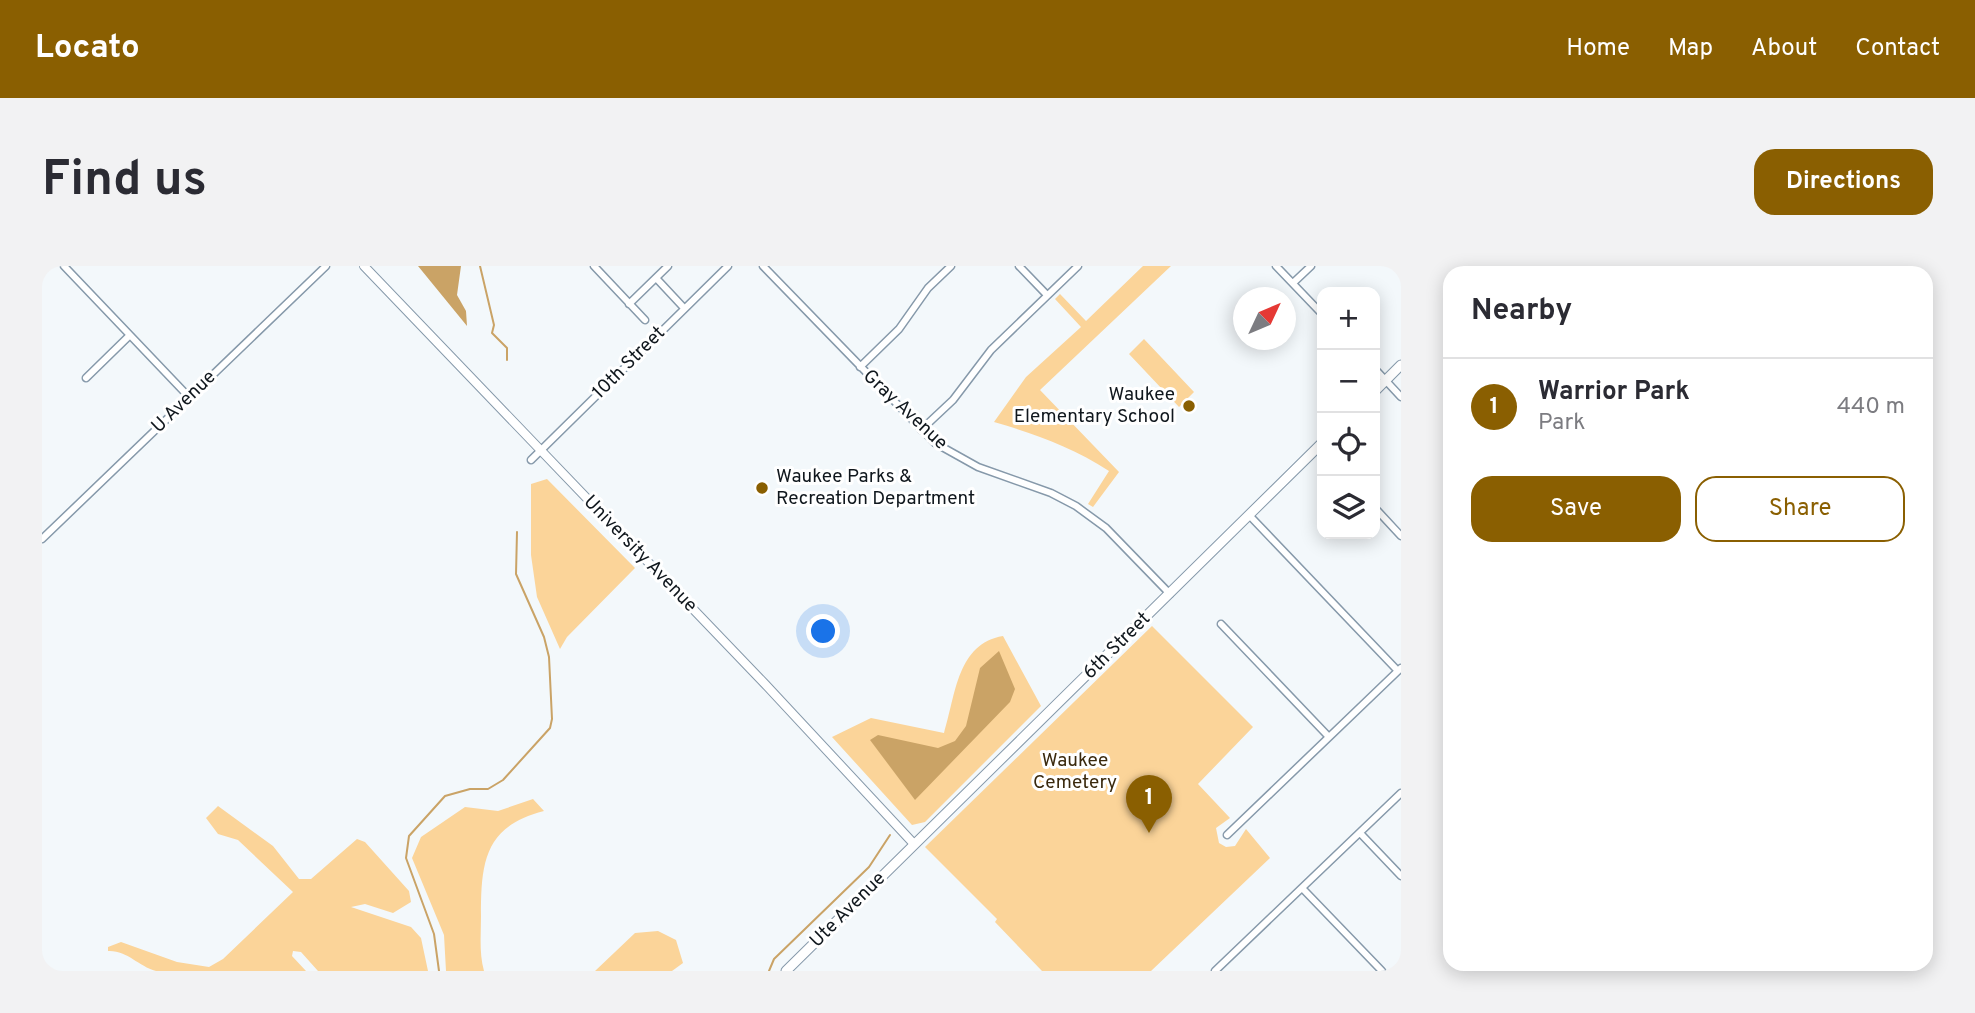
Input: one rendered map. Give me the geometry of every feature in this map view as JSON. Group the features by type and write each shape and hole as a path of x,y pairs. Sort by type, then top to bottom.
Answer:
{"main road":[{"path":"1380,386 1401,365"},
{"name":"6th Street","path":"912,846 1317,452"},
{"name":"Ute Avenue","path":"786,971 912,846"}],"street":[{"path":"64,266 189,397"},
{"name":"U Avenue","path":"42,538 326,266"},
{"name":"University Avenue","path":"364,266 912,846"},
{"path":"594,266 645,320"},
{"path":"629,304 668,266"},
{"name":"10th Street","path":"531,460 728,266"},
{"name":"Gray Avenue","path":"763,266 921,430 950,453 978,467 1051,493 1076,506 1106,528 1170,594"},
{"path":"860,368 899,329 928,288 951,266"},
{"path":"1020,266 1047,295"},
{"path":"921,430 953,400 991,350 1078,266"},
{"path":"1276,266 1317,309"},
{"path":"1293,283 1311,266"},
{"path":"656,278 684,308"},
{"path":"86,378 129,336"},
{"path":"1380,374 1401,397"},
{"path":"1380,513 1401,536"},
{"path":"1227,835 1400,670 1250,515"},
{"path":"1221,624 1329,737"},
{"path":"1215,971 1401,793"},
{"path":"1360,833 1401,876"},
{"path":"1302,888 1382,971"}],"green space":[{"path":"1143,266 1171,266 1040,390 1119,472 1093,507 1088,504 1109,471 1053,442 994,422 1026,377 1081,327 1055,299 1060,294 1086,321"},
{"path":"1144,339 1194,392 1179,407 1129,354"},
{"path":"547,479 635,568 567,637 560,649 537,597 531,555 531,484"},
{"name":"Waukee Cemetery","path":"1152,626 1253,727 1198,784 1230,818 1216,828 1219,843 1226,847 1235,846 1246,829 1270,858 1151,971 1042,971 995,922 997,919 925,847"},
{"path":"1003,636 1041,706 925,822 912,825 832,737 871,718 944,733 956,687 967,660 976,649 988,641"},
{"path":"533,799 544,811 509,826 490,849 485,863 481,897 481,957 484,971 446,971 444,935 412,858 421,837 465,807 498,811"},
{"path":"218,806 273,846 299,879 311,879 357,839 365,842 409,891 411,902 393,913 365,904 351,907 411,927 421,938 428,971 318,971 301,952 293,951 292,956 306,971 156,971 121,953 108,951 108,947 121,942 177,962 209,967 223,959 293,892 238,840 218,834 206,818"},
{"path":"658,931 676,940 683,963 672,971 595,971 635,933"}],"shaded area":[{"path":"418,266 461,266 457,295 466,311 467,326"},
{"path":"999,651 1015,689 1010,702 915,800 870,740 878,735 938,748 955,741 966,726 980,668"}],"waterway":[{"path":"480,266 494,325 492,333 507,348 507,360"},
{"path":"439,971 434,934 406,858 409,836 445,796 470,789 488,789 503,780 550,728 552,719 549,657 544,637 516,574 517,532"},
{"path":"769,971 774,959 869,867 890,835"}],"place":[{"name":"Waukee Elementary School","path":"1189,406"},
{"name":"Waukee Parks & Recreation Department","path":"762,488"},
{"name":"Warrior Park","path":"1149,833"}]}
